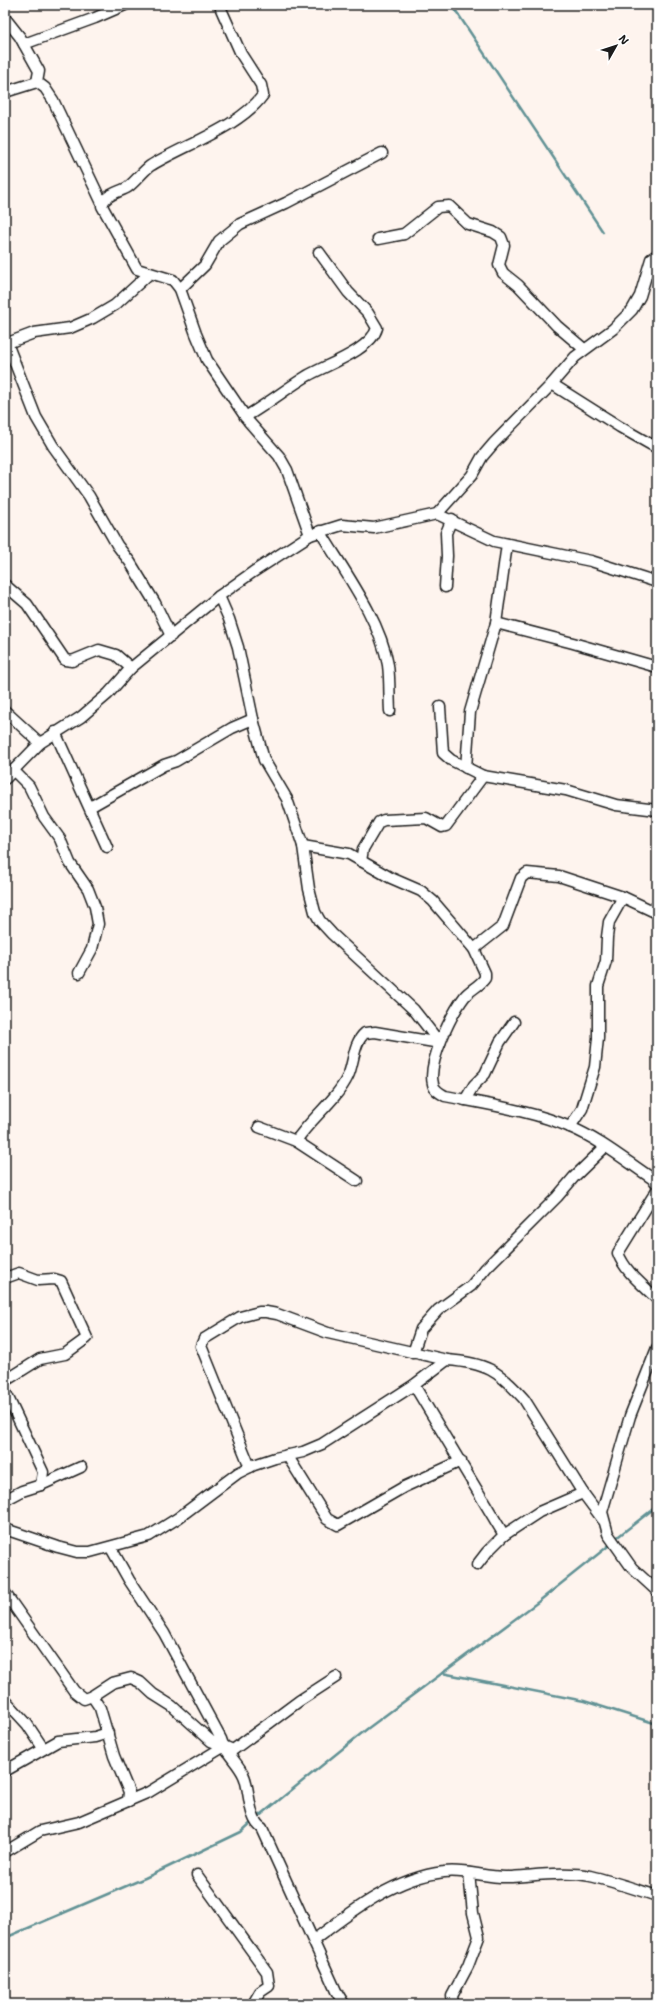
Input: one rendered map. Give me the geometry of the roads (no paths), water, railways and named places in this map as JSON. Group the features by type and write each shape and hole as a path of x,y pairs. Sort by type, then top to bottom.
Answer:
{"street":[{"path":"24,44 95,18 125,5"},
{"path":"102,203 107,197 128,187 150,167 238,117 256,104 263,95 261,85 241,54 221,9"},
{"path":"5,18 24,44 39,71 37,82"},
{"path":"37,82 45,88 53,100 102,203 104,211 133,264 137,268 149,274 173,280 180,289 207,360 245,417 273,448 283,463 315,533 367,610 381,641 388,665 390,711"},
{"path":"5,92 37,82"},
{"path":"180,289 205,265 219,241 240,224 286,203 382,153"},
{"path":"378,239 404,234 438,207 449,206 468,224 493,232 501,237 504,244 499,264 503,274 518,285 557,326 584,349"},
{"path":"245,417 308,375 352,354 376,333 377,328 368,313 348,292 319,252"},
{"path":"437,514 472,475 482,457 494,443 584,349 613,328 632,310 640,296 651,259 657,255"},
{"path":"149,274 114,305 93,318 70,328 34,333 6,344 36,417 53,446 90,496 117,545 130,562 155,603 171,636"},
{"path":"552,384 657,448"},
{"path":"5,779 40,743 80,717 108,694 131,668 219,596 253,572 315,533 342,525 374,528 437,514 452,519 494,540 591,561 657,582"},
{"path":"444,587 447,556 446,532 452,519"},
{"path":"466,768 470,712 496,623 507,544"},
{"path":"5,585 26,604 65,660 72,661 99,650 116,655 131,668"},
{"path":"219,596 229,619 238,647 252,719 264,760 287,799 303,846 314,912 332,934 414,1010 440,1043"},
{"path":"496,623 657,667"},
{"path":"440,707 443,753 451,760 483,776 566,790 616,805 657,809"},
{"path":"5,711 40,743"},
{"path":"90,807 164,765 176,761 232,728 252,719"},
{"path":"55,732 107,847"},
{"path":"13,770 29,786 44,817 60,839 70,863 88,889 95,907 98,924 92,949 79,973"},
{"path":"361,861 363,849 379,822 384,820 426,818 442,827 446,826 483,776"},
{"path":"303,846 340,851 349,854 420,891 433,902 474,949 485,973 485,978 466,995 452,1015 440,1043 432,1076 433,1085 437,1091 445,1096 510,1108 570,1127 605,1147 657,1184"},
{"path":"474,949 503,926 521,878 527,873 559,876 622,897 657,913"},
{"path":"570,1127 582,1109 595,1067 598,1038 598,986 606,961 606,937 609,922 622,897"},
{"path":"464,1100 474,1085 485,1074 500,1042 514,1022"},
{"path":"296,1141 306,1126 339,1091 348,1076 358,1042 365,1033 375,1032 440,1043"},
{"path":"259,1128 296,1141 357,1182"},
{"path":"413,1353 421,1329 438,1310 471,1286 486,1268 605,1147"},
{"path":"657,1190 618,1252 633,1276 657,1299"},
{"path":"5,1278 19,1273 38,1280 54,1279 60,1281 87,1338 65,1354 40,1359 5,1381"},
{"path":"250,1467 201,1346 204,1339 240,1318 258,1312 277,1314 328,1333 447,1360 484,1365 497,1373 514,1387 524,1399 564,1460 583,1493 603,1520 610,1537 616,1546 632,1568 657,1591"},
{"path":"603,1520 604,1502 630,1416 657,1348"},
{"path":"5,1529 77,1552 90,1552 111,1548 149,1536 250,1467 287,1455 303,1452 322,1444 414,1385 447,1360"},
{"path":"414,1385 461,1461 504,1535"},
{"path":"5,1391 43,1472 42,1485"},
{"path":"287,1455 327,1519 338,1525 404,1487 461,1461"},
{"path":"5,1500 22,1491 42,1485 81,1467"},
{"path":"476,1565 504,1535 539,1512 583,1493"},
{"path":"111,1548 129,1580 164,1633 221,1739 223,1747 235,1759 244,1776 253,1814 258,1826 262,1828 336,1991 344,2004"},
{"path":"5,1593 74,1691 84,1699 92,1696 112,1683 131,1678 140,1682 153,1694 172,1706 211,1741 233,1750 299,1701 336,1677"},
{"path":"92,1696 100,1708 114,1756 129,1792 128,1801"},
{"path":"5,1700 27,1724 43,1748"},
{"path":"5,1771 43,1748 58,1741 95,1737 108,1733"},
{"path":"5,1852 40,1831 79,1822 149,1792 223,1747"},
{"path":"314,1940 374,1897 402,1884 428,1875 446,1871 507,1877 526,1875 588,1876 657,1896"},
{"path":"453,2004 452,1996 468,1966 480,1937 473,1913 469,1874"},
{"path":"197,1875 267,1972 268,1986 260,1992 253,2004"}],"waterway":[{"path":"452,5 603,232"},
{"path":"615,1539 657,1506"},
{"path":"257,1818 367,1729 538,1602 612,1543"},
{"path":"442,1673 584,1701 657,1724"},
{"path":"5,1938 145,1878 241,1832 253,1821"}]}
